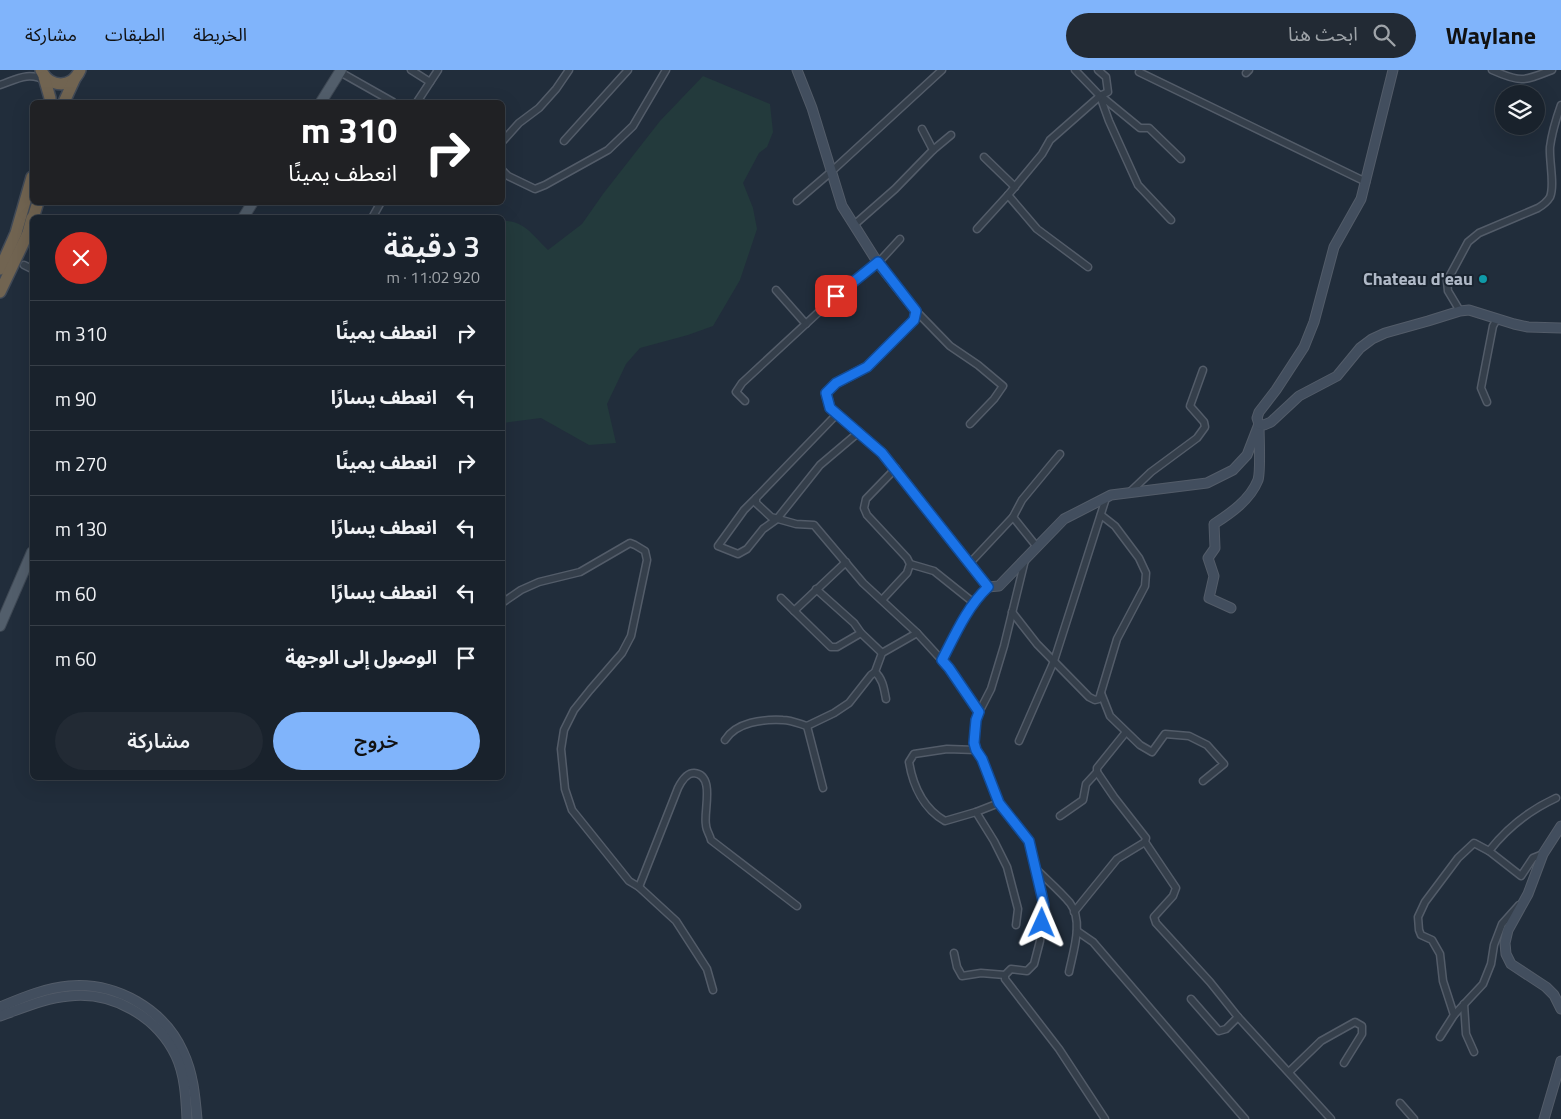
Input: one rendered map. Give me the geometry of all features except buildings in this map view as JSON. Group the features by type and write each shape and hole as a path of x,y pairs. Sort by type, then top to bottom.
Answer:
{"highway":[{"path":"46,77 64,84 77,74"},
{"path":"65,100 77,74"},
{"path":"46,77 50,100"},
{"path":"0,269 16,232 30,184"},
{"path":"0,292 30,227"}],"main road":[{"path":"797,70 832,171 842,206 878,262 916,311 914,320 867,367 836,383 826,393 830,408 859,432 896,468 988,587 999,586 1064,519 1111,495 1207,483 1233,470 1247,455 1259,424"},
{"path":"1231,608 1209,598 1214,576 1208,558 1215,548 1214,524 1238,508 1258,479 1258,412 1276,390 1304,347 1314,322 1334,247 1361,199 1393,70"},
{"path":"322,100 341,71"},
{"path":"1259,424 1264,425 1276,419 1299,396 1337,376 1360,348 1372,339 1460,311 1469,310 1528,327 1561,328"},
{"path":"0,626 30,557"},
{"path":"1561,826 1543,854 1528,894 1508,930 1504,943 1506,954 1511,964 1546,987 1554,995 1561,1010"},
{"path":"0,1007 45,991 70,986 105,989 137,1002 164,1023 175,1036 183,1052 193,1083 197,1119"},
{"path":"0,1016 39,1002 71,995 103,998 132,1010 158,1030 176,1056 185,1087 188,1119"},
{"path":"1544,1119 1561,1061"}],"street":[{"path":"14,80 30,70"},
{"path":"411,70 430,82"},
{"path":"418,100 438,70"},
{"path":"505,139 519,123 539,108 556,89 569,70"},
{"path":"564,141 628,70"},
{"path":"505,173 534,188 545,185 608,150 632,126 666,70"},
{"path":"797,201 942,70"},
{"path":"1075,70 1100,96 1140,128 1149,128 1181,159"},
{"path":"977,229 1015,187 1042,154 1050,140 1100,96 1108,92 1106,77 1098,70"},
{"path":"1492,70 1523,80 1552,70"},
{"path":"341,71 390,100"},
{"path":"1139,72 1366,182"},
{"path":"0,85 35,76 46,77"},
{"path":"1100,96 1109,122 1138,185 1171,220"},
{"path":"1460,311 1448,291 1447,280 1468,242 1479,233 1538,208 1546,203 1550,196 1552,188 1550,147 1561,105"},
{"path":"922,129 933,150"},
{"path":"854,225 951,135"},
{"path":"984,157 1015,187"},
{"path":"1008,195 1038,229 1088,268"},
{"path":"745,401 736,392 742,383 836,296 878,262 900,239"},
{"path":"24,264 30,268"},
{"path":"776,290 806,324"},
{"path":"916,311 950,346 978,364 1003,386 994,399 970,424"},
{"path":"1487,402 1481,388 1493,326 1498,319"},
{"path":"1129,493 1151,472 1197,438 1205,427 1204,422 1190,406 1203,370"},
{"path":"837,414 744,510 718,546 738,554 747,549 762,529 777,519 820,465 859,432"},
{"path":"969,564 1013,517 1022,500 1060,454"},
{"path":"882,600 907,573 910,564 907,558 867,515 864,508 866,500 896,468"},
{"path":"756,498 756,504 763,511 777,519 796,524 814,525 863,583 918,633 942,660 979,712"},
{"path":"1019,741 1054,661 1106,498"},
{"path":"1012,612 1037,644 1089,696 1096,700 1099,699 1117,639 1145,586 1146,573 1139,558 1115,526 1101,515"},
{"path":"1013,517 1037,547"},
{"path":"505,601 520,590 539,582 580,572 630,544 635,544 645,551 647,560 630,636 622,654 574,710 564,730 561,749 565,789 572,810 629,881 639,887 676,921 707,970 713,990"},
{"path":"954,953 957,967 962,976 981,974 1005,975 1011,969 1027,971 1034,964 1040,941 1044,905 1029,841 999,803 974,743 975,727 979,712 991,689 1025,560"},
{"path":"794,611 846,562"},
{"path":"910,564 934,571 974,603"},
{"path":"942,660 974,603 988,587"},
{"path":"816,589 854,623 861,634 882,653"},
{"path":"781,598 831,647 837,647 861,634"},
{"path":"724,740 734,730 750,723 784,720 807,726 834,713 849,703 875,672 882,653 918,633"},
{"path":"875,672 879,675 886,699"},
{"path":"1101,693 1110,716 1140,745 1152,752 1165,734 1189,736 1207,745 1224,764 1204,781"},
{"path":"807,726 823,788"},
{"path":"1060,816 1083,800 1086,784 1126,732"},
{"path":"976,750 948,749 914,754 909,762 912,780 933,814 945,821 999,803"},
{"path":"1097,772 1114,798 1146,838 1145,842 1176,888 1173,896 1154,917 1156,923 1331,1119"},
{"path":"639,887 678,788 683,779 690,774 696,773 704,778 708,788 706,825 711,840 796,906"},
{"path":"1489,851 1500,837 1519,820 1536,808 1556,798"},
{"path":"976,812 994,841 1006,867 1018,909 1016,925"},
{"path":"1074,912 1117,859 1145,842"},
{"path":"1454,1014 1443,981 1440,954 1432,940 1421,935 1419,930 1418,917 1425,902 1458,858 1474,843 1489,851 1521,876 1533,858 1543,854"},
{"path":"1035,868 1071,904 1074,912 1077,931 1069,972"},
{"path":"1440,1037 1454,1014 1483,984 1502,924 1528,894"},
{"path":"1077,931 1093,942 1245,1119"},
{"path":"1005,975 1005,979 1059,1049 1105,1119"},
{"path":"1191,999 1219,1031 1226,1029 1238,1017"},
{"path":"1464,1004 1466,1034 1474,1052"},
{"path":"1289,1072 1321,1041 1355,1022 1362,1026 1362,1034 1344,1063"},
{"path":"1400,1102 1414,1119"}],"green space":[{"path":"703,76 770,104 773,132 767,147 759,153 743,183 753,208 757,229 740,280 713,326 640,348 626,364 607,404 616,443 589,445 541,418 505,423 505,221 523,226 548,250 582,224 660,121"}],"place":[{"name":"Chateau d'eau","path":"1483,279"}],"route":[{"path":"836,296 878,262 916,311 914,320 867,367 836,383 826,393 830,408 859,432 896,468 988,587 979,595 966,614 942,660 979,712 976,720 974,743 976,750 982,759 999,803 1029,841 1044,905 1042,923"}]}
